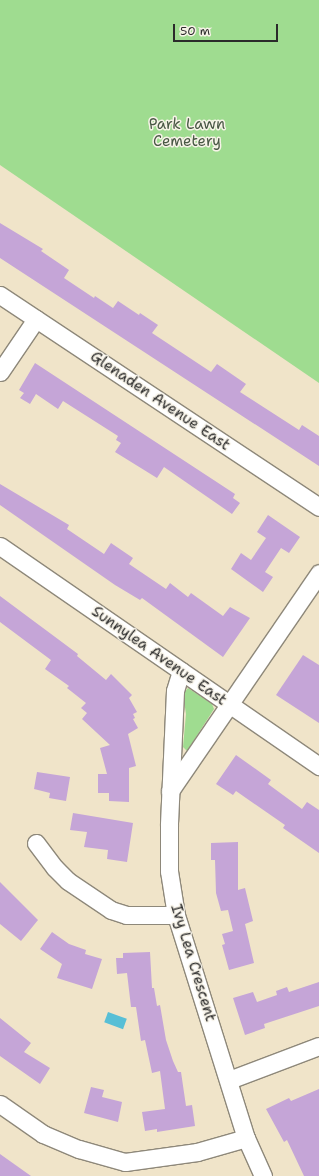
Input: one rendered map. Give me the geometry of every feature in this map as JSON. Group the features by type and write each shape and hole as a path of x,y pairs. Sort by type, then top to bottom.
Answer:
{"street":[{"name":"Glenaden Avenue East","path":"0,295 319,507"},
{"path":"0,372 36,319"},
{"name":"Sunnylea Avenue East","path":"0,546 319,766"},
{"path":"170,791 319,573"},
{"name":"Ivy Lea Crescent","path":"181,671 176,682 170,791 169,870 176,915 246,1138 263,1176"},
{"path":"36,842 55,868 68,881 110,910 126,915 144,917 176,915"},
{"path":"229,1080 319,1046"},
{"path":"0,1104 42,1134 124,1169 197,1152 246,1138"}],"green space":[{"name":"Park Lawn Cemetery","path":"0,0 319,0 319,383 0,165"},
{"path":"188,688 212,704 214,709 187,751 183,747 186,714 183,694"}],"water":[{"path":"108,1012 127,1019 123,1029 104,1022"}],"building":[{"path":"0,223 43,249 41,251 69,270 64,278 94,298 95,296 113,308 118,301 139,315 140,313 158,325 152,333 211,372 217,364 246,384 240,392 299,430 302,425 319,436 319,466 0,258"},
{"path":"35,363 235,494 233,498 240,503 232,514 164,467 157,478 115,452 121,443 116,440 118,436 63,401 58,409 36,394 30,404 20,398 24,393 19,390"},
{"path":"0,484 69,525 67,529 104,554 111,543 133,558 129,564 166,589 170,583 188,597 191,593 223,616 230,607 250,618 223,657 142,598 140,600 115,585 0,505"},
{"path":"268,515 300,537 289,553 281,548 265,572 273,577 263,592 231,569 241,553 251,560 266,538 257,532"},
{"path":"0,596 78,654 77,656 106,680 111,674 132,695 129,698 137,712 133,714 135,718 133,719 138,728 128,734 136,766 129,768 129,802 109,801 109,793 98,793 98,774 107,774 100,748 110,745 82,719 87,713 81,708 86,703 67,688 69,686 45,669 51,660 0,622"},
{"path":"303,655 319,665 319,723 276,695"},
{"path":"236,755 271,780 268,784 302,809 307,802 319,810 319,853 283,828 285,825 236,791 233,795 216,784"},
{"path":"37,772 70,777 66,801 49,798 50,793 34,789"},
{"path":"73,813 133,823 127,862 107,859 108,850 84,847 87,832 70,830"},
{"path":"238,842 238,890 245,888 253,921 245,924 254,963 229,970 222,945 225,944 222,934 233,931 228,910 221,911 216,893 215,860 211,860 211,843"},
{"path":"0,882 38,920 21,941 0,924"},
{"path":"52,932 69,944 86,950 85,954 102,959 92,989 57,978 62,964 40,949"},
{"path":"150,952 152,988 154,988 157,1006 160,1005 166,1040 173,1061 178,1072 181,1072 186,1106 192,1105 195,1126 157,1132 157,1129 145,1131 142,1112 165,1109 160,1071 152,1073 145,1040 141,1041 136,1007 131,1007 127,973 117,974 116,958 123,958 123,953"},
{"path":"319,982 319,1006 264,1024 265,1028 245,1035 233,998 253,992 257,1002 277,995 276,991 287,987 289,992"},
{"path":"0,1018 31,1043 24,1052 50,1068 40,1084 0,1056"},
{"path":"91,1087 104,1090 102,1097 122,1102 118,1122 84,1113"},
{"path":"319,1089 319,1176 304,1176 287,1140 284,1142 266,1109 289,1098 291,1101"},
{"path":"0,1154 31,1176 0,1176"}]}
